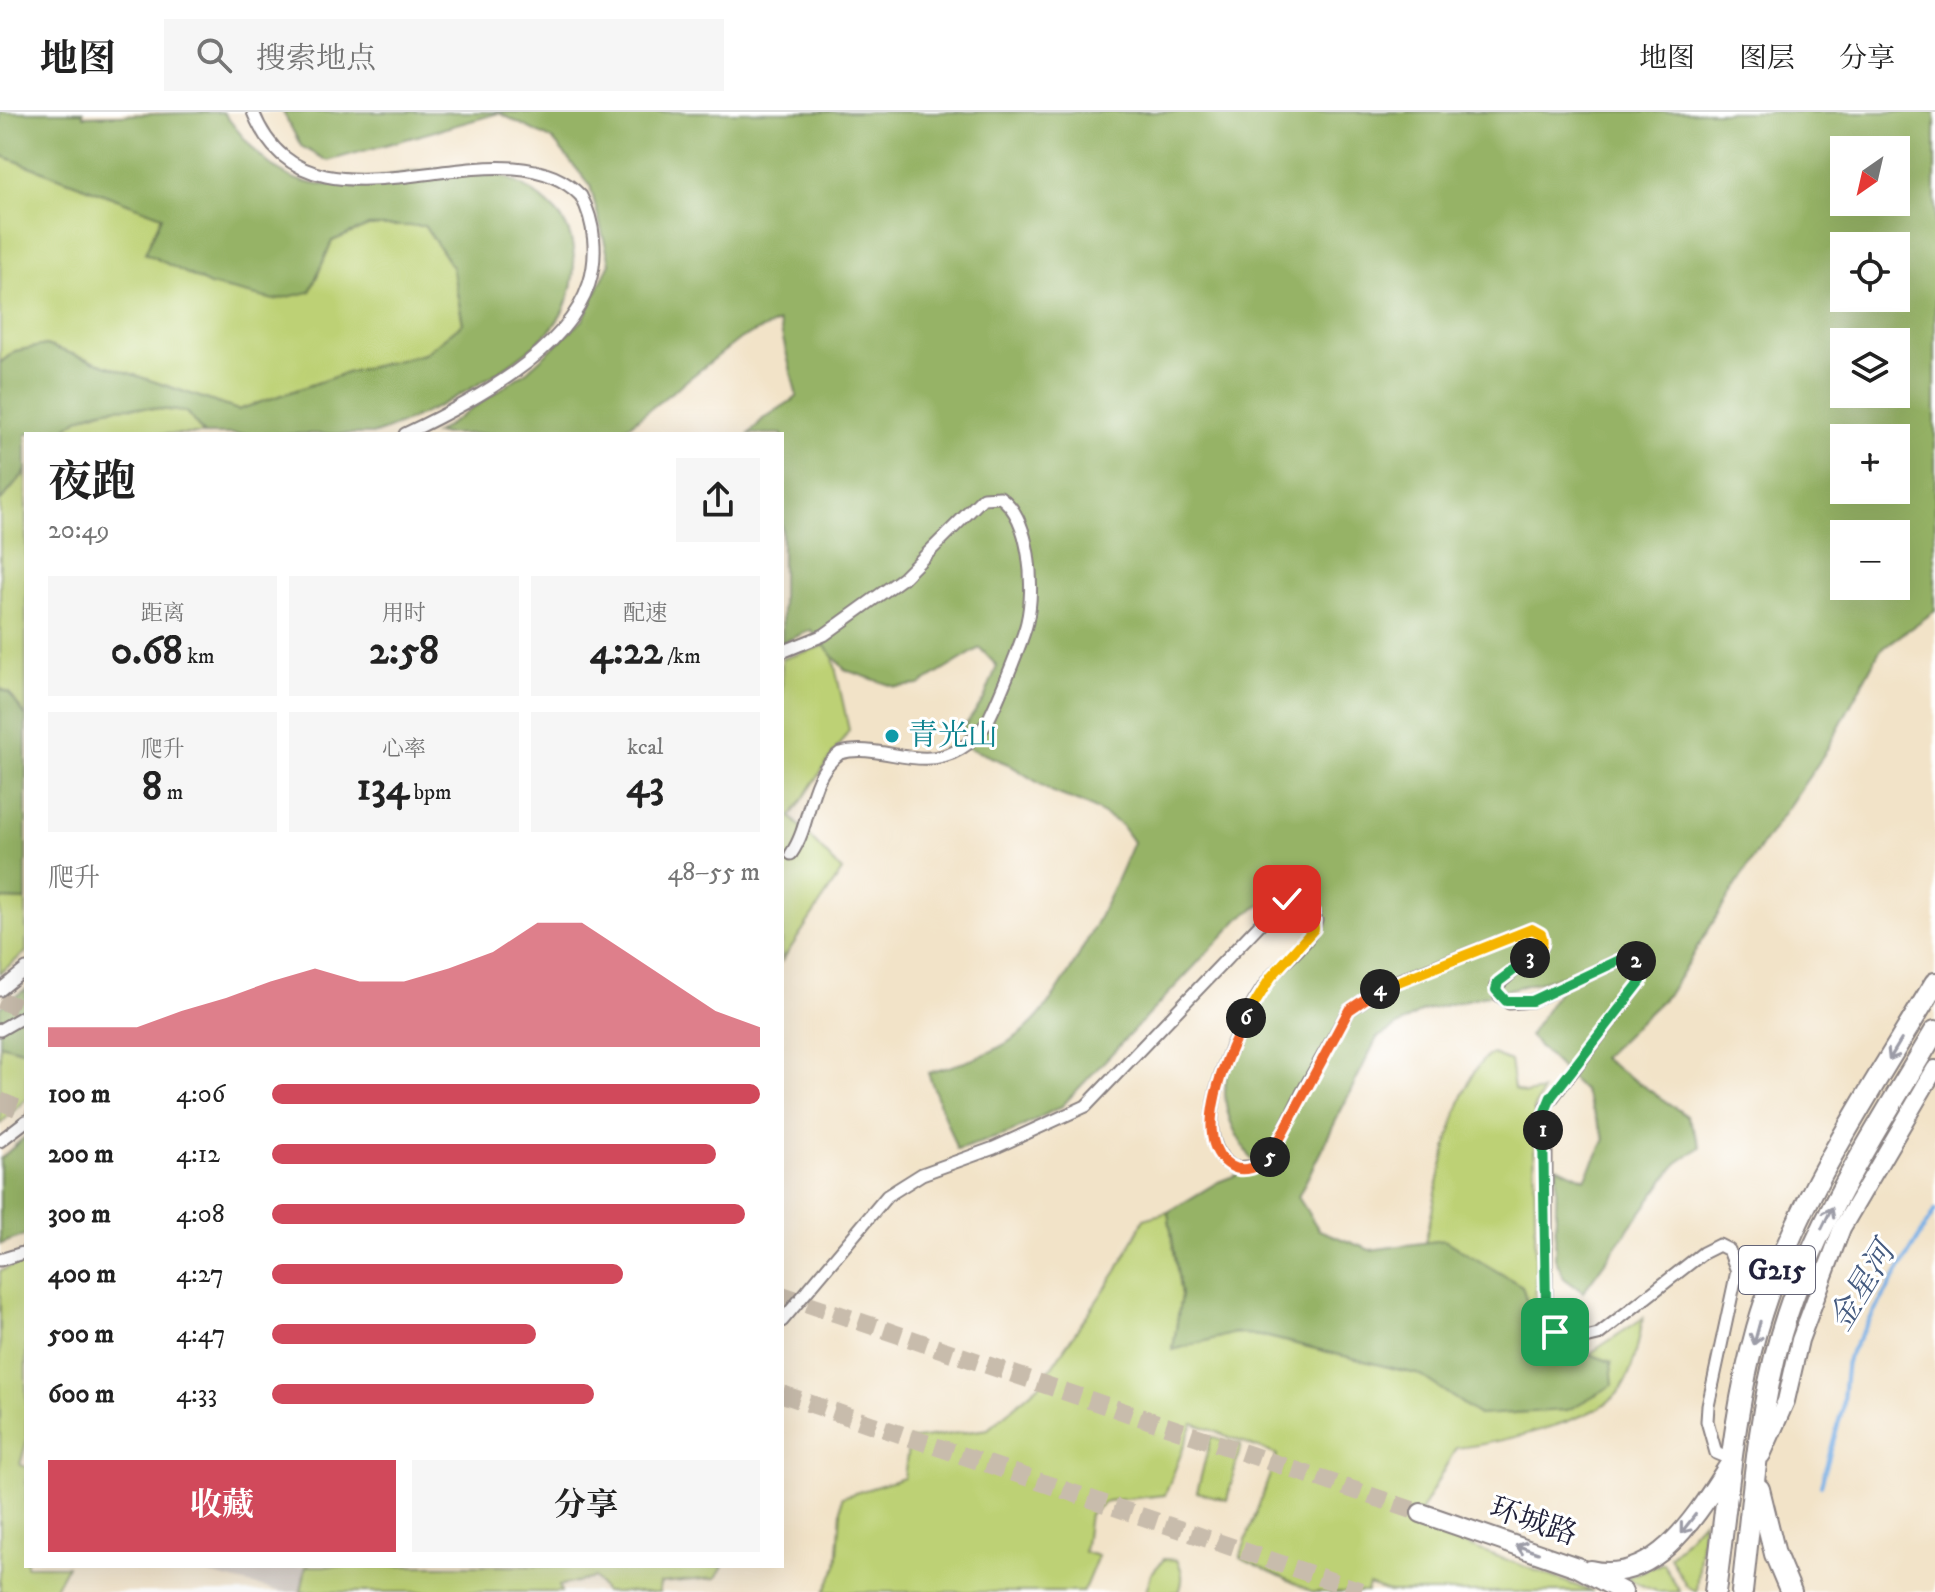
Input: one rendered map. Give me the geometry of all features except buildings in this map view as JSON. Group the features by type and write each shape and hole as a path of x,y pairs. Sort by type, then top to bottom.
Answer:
{"highway":[{"name":"G215","path":"1715,1592 1733,1460 1757,1328 1803,1209 1935,983"},
{"name":"G215","path":"1742,1592 1756,1472 1777,1350 1802,1274 1825,1219 1935,1031"},
{"path":"1756,1472 1775,1554 1791,1592"}],"main road":[{"path":"1577,1567 1609,1573 1637,1565 1660,1552 1692,1521 1733,1460"},
{"name":"环城路","path":"1421,1513 1577,1567 1623,1592"}],"street":[{"path":"253,112 266,137 293,160 315,167 349,165"},
{"path":"409,432 455,408 538,355 560,336 576,313 590,279 593,239 583,200 558,166"},
{"path":"784,651 824,635 903,578 983,498 1000,497 1017,514 1027,546 1027,623 987,721 970,743 943,757 919,760 863,751 840,753 826,767 809,798 805,829 791,854"},
{"path":"784,1319 887,1196 922,1174 994,1148 1086,1106 1281,902 1294,899 1308,906 1316,920 1314,929 1271,977 1255,1002 1230,1048 1212,1113 1213,1138 1219,1153 1229,1165 1242,1170 1262,1164 1273,1153 1302,1093 1349,1010 1387,985 1532,929 1542,936 1542,947 1496,986 1499,995 1509,1003 1532,1001 1624,958 1634,960 1642,970 1639,984 1546,1106 1543,1143 1546,1307 1550,1323 1558,1335 1569,1342 1593,1337 1712,1247 1729,1250 1737,1271 1707,1421 1716,1453 1733,1460"},
{"path":"0,990 24,971"},
{"path":"0,1030 24,1016"},
{"path":"1756,1472 1786,1401 1800,1340 1842,1228 1935,1069"},
{"path":"0,1141 24,1123"},
{"path":"0,1260 24,1253"}],"shaded area":[{"path":"184,1568 306,1568 301,1592 282,1592"}],"green space":[{"path":"0,112 83,112 83,116 223,112 265,161 298,180 328,185 347,184 401,173 449,168 494,173 536,194 564,222 573,246 572,285 564,309 533,346 451,400 380,432 202,432 186,412 135,407 103,410 73,423 62,432 24,432 24,473 0,502 0,363 15,351 46,345 238,410 346,373 424,354 463,323 452,267 425,226 368,226 332,241 310,292 274,300 210,285 145,253 162,216 0,155"},
{"path":"283,112 1935,112 1935,611 1880,650 1824,755 1755,855 1669,993 1602,1058 1687,1116 1701,1147 1677,1163 1583,1292 1564,1278 1555,1258 1557,1166 1585,1179 1605,1139 1584,1091 1529,1036 1570,974 1423,1011 1377,1038 1298,1197 1319,1230 1370,1250 1444,1240 1522,1286 1537,1334 1611,1362 1613,1385 1568,1410 1479,1415 1420,1375 1268,1337 1235,1333 1173,1350 1181,1295 1168,1212 1218,1182 1257,1167 1235,1132 1228,1113 1225,1093 1228,1070 1234,1048 1258,1004 1319,927 1297,895 1269,900 1241,917 1062,1106 1010,1133 957,1150 928,1073 993,1051 1016,1037 1042,1012 1087,940 1133,842 1121,825 1092,807 1053,792 1008,764 964,746 962,730 984,699 997,666 980,648 919,685 896,687 845,670 811,630 784,642 784,432 751,432 763,419 797,397 779,322 741,338 621,432 438,432 527,371 583,320 610,263 590,185 553,140 499,113 328,161 301,146"},
{"path":"0,155 162,216 145,253 310,292 332,241 368,226 425,226 452,267 463,324 424,354 346,373 238,410 46,345 15,351 0,363"},
{"path":"119,405 186,412 202,432 62,432 74,419"},
{"path":"24,473 24,714 10,694 0,688 0,502"},
{"path":"830,644 849,730 791,817 842,871 784,958 784,658"},
{"path":"0,688 10,694 24,714 24,900 0,899"},
{"path":"0,899 24,900 24,954 0,973"},
{"path":"24,990 24,1050 0,1044 0,1007"},
{"path":"0,1044 24,1050 24,1101 0,1124"},
{"path":"1493,1054 1510,1061 1514,1089 1525,1094 1542,1091 1534,1110 1536,1332 1522,1286 1425,1243 1458,1109 1468,1083 1480,1064"},
{"path":"24,1138 24,1236 0,1244 0,1159"},
{"path":"1168,1212 1181,1295 1173,1350 1235,1333 1268,1337 1421,1375 1479,1415 1611,1362 1589,1354 1643,1318 1631,1368 1617,1394 1605,1404 1566,1422 1494,1442 1456,1448 1413,1525 1593,1592 1389,1592 1369,1585 1367,1592 1313,1592 1240,1557 1277,1455 1193,1423 1165,1495 1107,1501 1089,1514 1084,1552 1098,1556 1083,1592 824,1592 837,1566 842,1497 904,1478 909,1440 988,1429 1040,1384 1117,1271 1144,1219"},
{"path":"24,1262 24,1450 20,1465 24,1466 24,1568 66,1568 53,1592 0,1592 0,1271"},
{"path":"1211,1437 1241,1445 1227,1500 1197,1492"},
{"path":"1703,1520 1696,1592 1686,1586 1670,1557"},
{"path":"1164,1559 1177,1560 1179,1564 1182,1580 1179,1592 1146,1592 1151,1574"},
{"path":"1663,1563 1680,1592 1657,1592 1625,1578"},
{"path":"306,1568 722,1568 716,1578 660,1583 659,1592 605,1592 594,1578 559,1586 561,1592 301,1592"}],"waterway":[{"name":"金星河","path":"1821,1485 1842,1410 1847,1358 1935,1210"}],"tunnel":[{"path":"0,1000 24,1010"},
{"path":"0,1101 24,1111"},
{"path":"784,1296 1421,1513"},
{"path":"784,1395 1364,1592"}],"place":[{"name":"青光山","path":"892,736"}],"route":[{"path":"1287,899 1299,900 1308,906 1316,920 1314,929 1271,977 1255,1002 1230,1048 1212,1113 1213,1138 1219,1153 1229,1165 1242,1170 1262,1164 1271,1157 1302,1093 1349,1010 1387,985 1532,929 1542,936 1542,947 1496,986 1499,995 1509,1003 1532,1001 1624,958 1639,963 1642,978 1639,984 1559,1085 1544,1114 1546,1307 1555,1332"}]}
